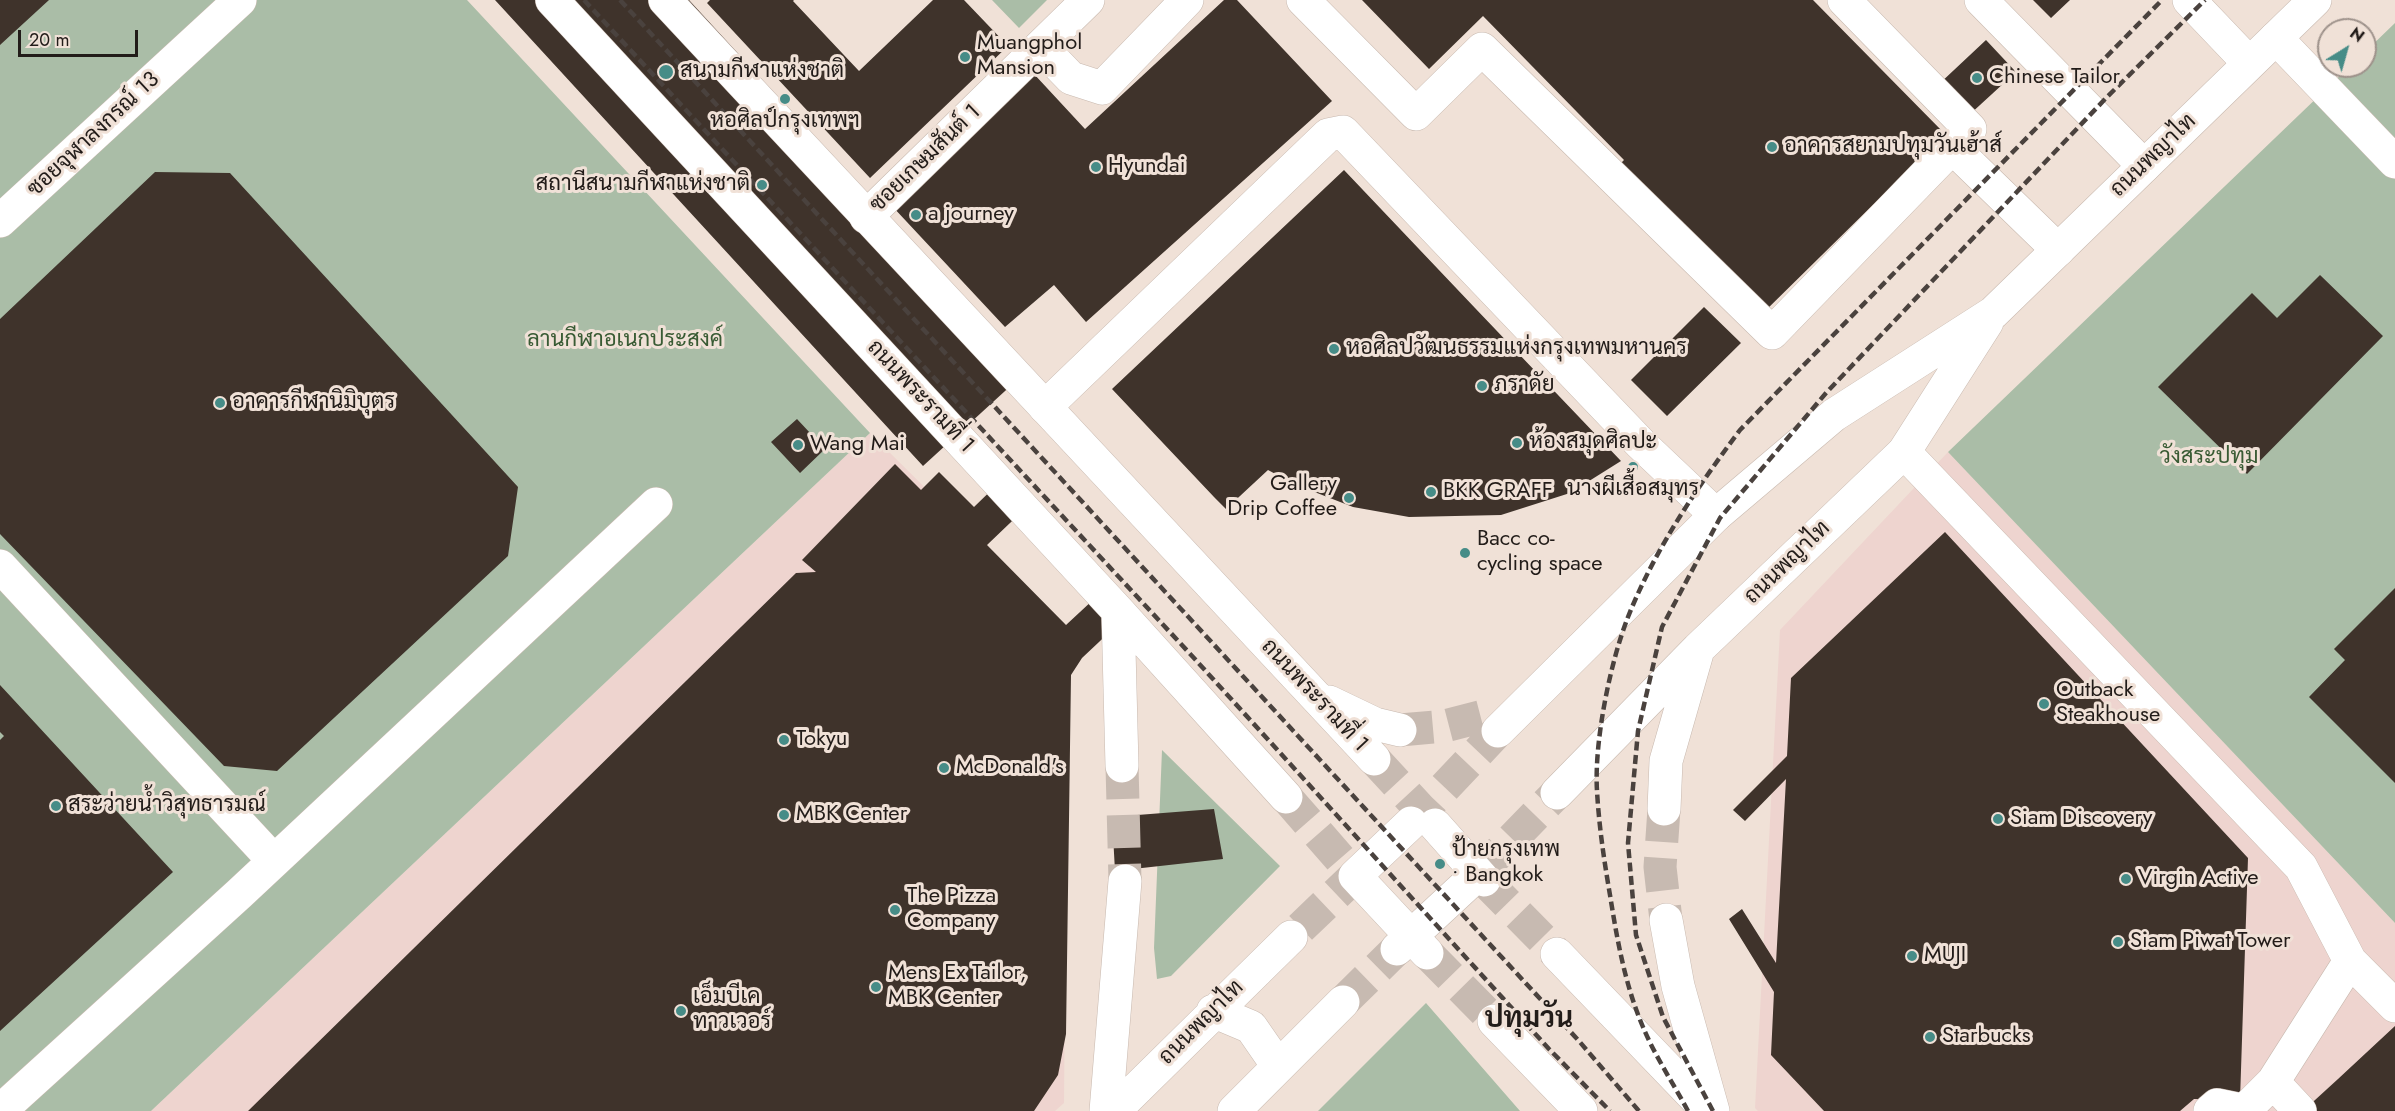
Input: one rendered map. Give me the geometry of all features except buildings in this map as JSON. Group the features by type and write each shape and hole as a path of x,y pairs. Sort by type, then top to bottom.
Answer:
{"main road":[{"name":"ซอยจุฬาลงกรณ์ 13","path":"0,220 240,0"},
{"name":"ถนนพระรามที่ 1","path":"552,0 1118,610 1286,797"},
{"name":"ถนนพระรามที่ 1","path":"665,0 1374,759"},
{"name":"ซอยเกษมสันต์ 1","path":"866,217 1088,0"},
{"path":"1041,46 1071,78 1102,88 1187,0"},
{"path":"1303,0 1416,114 1482,50 1772,333 1970,129 1844,0"},
{"path":"1981,0 2144,166"},
{"path":"2189,0 2249,63"},
{"name":"ถนนพญาไท","path":"1504,717 1716,515 1834,416 1993,313 2315,0"},
{"path":"2276,38 2395,162"},
{"path":"1045,407 1328,135 1343,132 1641,444 1716,515"},
{"path":"1952,147 2058,250"},
{"name":"ถนนพญาไท","path":"1557,793 1698,649 1904,452 1993,313"},
{"path":"1904,452 2301,867 2350,961 2395,1006"},
{"path":"0,1111 274,861 656,504"},
{"path":"0,566 274,861"},
{"path":"1118,610 1122,766"},
{"path":"1664,809 1666,761 1698,649"},
{"path":"1307,689 1335,706 1375,724 1400,729"},
{"path":"1423,824 1481,877 1412,945 1355,876 1423,824"},
{"path":"1106,1111 1125,880"},
{"path":"1666,920 1678,986 1711,1111"},
{"name":"ถนนพญาไท","path":"1114,1111 1290,937"},
{"path":"1557,954 1711,1111"},
{"path":"2350,961 2395,976"},
{"path":"2210,1111 2217,1105 2245,1110 2273,1082 2350,961"},
{"path":"1234,1111 1343,1002"},
{"path":"1213,1011 1251,1027 1278,1066"},
{"path":"1494,1021 1581,1111"},
{"path":"2273,1082 2300,1111"}],"shaded area":[{"name":"MBK Center","path":"870,433 1068,630 1064,1103 1055,1111 151,1111"},
{"name":"Siam Discovery","path":"1948,452 2395,923 2395,1111 1758,1111 1755,1108 1780,630"}],"green space":[{"name":"ลานกีฬาอเนกประสงค์","path":"0,0 467,0 870,433 151,1111 0,1111"},
{"path":"992,0 1047,0 1019,28"},
{"name":"วังสระปทุม","path":"2395,23 2395,923 1948,452 2338,78 2377,78 2377,40"},
{"path":"1162,750 1280,866 1171,976 1157,979 1154,948"},
{"path":"1426,1003 1520,1111 1318,1111"}],"tunnel":[{"path":"1400,730 1445,726 1491,714"},
{"path":"1411,823 1498,731"},
{"path":"1374,759 1435,825"},
{"path":"1122,766 1125,881"},
{"path":"1478,874 1557,793"},
{"path":"1286,797 1355,876 1291,937"},
{"path":"1664,809 1660,867 1666,920"},
{"path":"1484,880 1557,954"},
{"path":"1343,1002 1397,949"},
{"path":"1427,953 1494,1021"}],"railway":[{"path":"584,0 1193,657 1549,1049 1610,1111"},
{"path":"620,0 1579,1041 1639,1111"},
{"path":"1688,1111 1648,1038 1631,995 1622,962 1600,830 1597,771 1601,727 1609,679 1628,617 1651,567 1678,520 1740,430 2162,0"},
{"path":"1713,1111 1663,1017 1636,935 1628,843 1638,731 1662,627 1720,518 1826,393 2107,97 2205,0"}],"place":[{"name":"Muangphol Mansion","path":"965,57"},
{"name":"สนามกีฬาแห่งชาติ","path":"666,72"},
{"name":"Chinese Tailor","path":"1977,78"},
{"name":"หอศิลป์กรุงเทพฯ","path":"785,99"},
{"name":"อาคารสยามปทุมวันเฮ้าส์","path":"1772,147"},
{"name":"Hyundai","path":"1096,167"},
{"name":"สถานีสนามกีฬาแห่งชาติ","path":"762,185"},
{"name":"a journey","path":"916,215"},
{"name":"หอศิลปวัฒนธรรมแห่งกรุงเทพมหานคร","path":"1334,349"},
{"name":"ภราดัย","path":"1482,386"},
{"name":"อาคารกีฬานิมิบุตร","path":"220,403"},
{"name":"ห้องสมุดศิลปะ","path":"1517,443"},
{"name":"Wang Mai","path":"798,445"},
{"name":"นางผีเสื้อสมุทร","path":"1633,467"},
{"name":"BKK GRAFF","path":"1431,492"},
{"name":"Gallery Drip Coffee","path":"1349,498"},
{"name":"Bacc co- cycling space","path":"1465,553"},
{"name":"Outback Steakhouse","path":"2044,704"},
{"name":"Tokyu","path":"784,740"},
{"name":"McDonald's","path":"944,768"},
{"name":"สระว่ายน้ำวิสุทธารมณ์","path":"56,806"},
{"name":"MBK Center","path":"784,815"},
{"name":"Siam Discovery","path":"1998,819"},
{"name":"ป้ายกรุงเทพ • Bangkok","path":"1440,864"},
{"name":"Virgin Active","path":"2126,879"},
{"name":"The Pizza Company","path":"895,910"},
{"name":"Siam Piwat Tower","path":"2118,942"},
{"name":"MUJI","path":"1912,956"},
{"name":"Mens Ex Tailor, MBK Center","path":"876,987"},
{"name":"เอ็มบีเค ทาวเวอร์","path":"681,1011"},
{"name":"Starbucks","path":"1930,1037"}],"district":[{"name":"ปทุมวัน","path":"1529,1020"}]}
